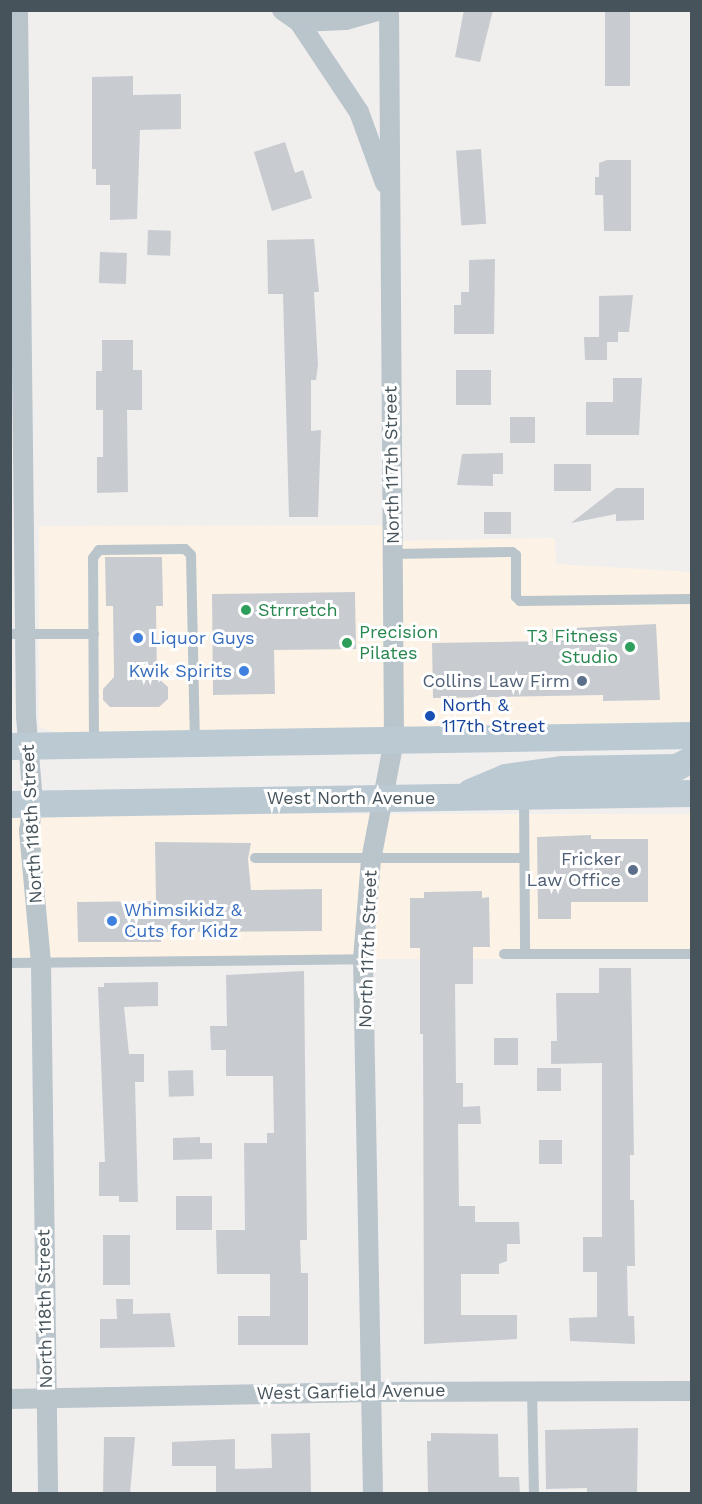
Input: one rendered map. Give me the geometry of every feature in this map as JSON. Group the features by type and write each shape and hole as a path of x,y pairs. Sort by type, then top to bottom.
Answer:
{"main road":[{"path":"19,746 692,735"},
{"path":"458,797 505,777 562,769 676,767 692,759"},
{"name":"West North Avenue","path":"22,803 692,793"}],"street":[{"name":"North 118th Street","path":"18,10 19,746 22,803 29,831 41,963 48,1494"},
{"path":"282,10 299,22 359,112 389,194"},
{"path":"299,22 346,20 382,10"},
{"name":"North 117th Street","path":"373,1494 363,959 370,860 394,741 389,10"},
{"name":"West Garfield Avenue","path":"10,1400 371,1392 692,1391"}],"lane":[{"path":"94,745 93,558 99,550 185,549 191,555 195,744"},
{"path":"393,554 512,552 516,555 516,597 520,601 692,599"},
{"path":"18,634 94,634"},
{"path":"524,796 525,954"},
{"path":"255,858 370,860 523,858"},
{"path":"504,954 692,954"},
{"path":"10,963 363,959"},
{"path":"532,1390 534,1494"}],"shaded area":[{"path":"393,525 393,541 555,538 556,564 691,572 691,735 94,745 39,727 39,526"},
{"path":"10,814 691,814 691,959 10,959"}],"building":[{"path":"464,10 493,10 480,62 455,57"},
{"path":"605,10 630,10 630,86 605,86"},
{"path":"133,76 133,95 181,94 181,129 140,130 137,219 110,220 110,185 96,185 96,169 92,169 92,77"},
{"path":"285,142 295,173 303,170 312,198 272,211 254,152"},
{"path":"481,149 486,224 461,226 456,151"},
{"path":"607,160 631,160 631,231 604,231 603,195 595,195 595,177 599,177 599,163"},
{"path":"148,230 171,231 170,256 147,255"},
{"path":"314,239 319,292 314,292 318,365 316,380 311,380 311,431 321,430 318,517 289,517 283,294 268,294 267,240"},
{"path":"100,252 127,253 126,284 99,283"},
{"path":"495,259 494,334 454,334 454,305 461,305 461,292 469,292 469,260"},
{"path":"633,295 629,332 618,332 618,342 607,342 607,360 585,360 584,337 599,337 599,296"},
{"path":"102,340 133,340 133,370 142,370 142,410 127,410 128,492 97,493 97,457 103,457 103,410 96,410 96,371 102,371"},
{"path":"456,370 491,370 491,405 456,405"},
{"path":"613,378 642,378 639,435 586,435 586,402 613,402"},
{"path":"510,417 535,417 535,443 510,443"},
{"path":"503,453 503,474 493,474 493,486 457,485 462,454"},
{"path":"554,464 591,464 591,491 554,491"},
{"path":"616,488 644,488 644,520 616,521 616,514 571,523"},
{"path":"484,512 511,512 511,534 484,534"},
{"path":"105,557 162,557 163,606 156,606 157,677 168,687 168,699 159,707 110,707 103,700 103,689 114,677 113,606 106,606"},
{"path":"355,592 356,649 274,650 275,694 213,695 212,594"},
{"path":"656,624 660,700 603,701 603,695 433,698 432,643 553,641 552,629"},
{"path":"591,835 591,839 648,839 648,902 571,902 571,919 538,919 537,837"},
{"path":"155,842 251,843 248,859 251,890 322,889 322,931 161,932 161,942 78,942 77,902 156,901"},
{"path":"482,891 482,898 489,897 490,947 473,947 473,984 455,984 456,1083 463,1083 463,1107 480,1106 481,1124 458,1124 459,1206 475,1206 475,1222 519,1222 520,1244 507,1244 507,1261 499,1264 499,1274 461,1274 461,1315 517,1315 517,1339 424,1344 423,1034 420,1034 420,948 410,948 410,898 424,898 424,892"},
{"path":"599,968 631,968 634,1155 630,1155 630,1200 634,1200 635,1266 627,1266 628,1316 634,1316 635,1344 570,1341 569,1318 597,1317 597,1272 583,1272 583,1237 602,1237 602,1063 551,1064 551,1041 557,1041 556,993 599,993"},
{"path":"304,971 307,1240 300,1240 301,1273 308,1273 308,1345 238,1345 238,1316 270,1316 270,1274 217,1274 216,1230 245,1230 244,1143 267,1143 267,1133 274,1133 273,1076 226,1076 226,1050 211,1050 210,1026 227,1026 226,975"},
{"path":"158,982 158,1006 124,1007 129,1054 144,1054 144,1082 135,1082 138,1202 119,1202 119,1196 99,1196 99,1162 105,1162 98,987 104,987 104,983"},
{"path":"494,1038 518,1038 518,1065 494,1065"},
{"path":"537,1068 561,1068 561,1091 537,1091"},
{"path":"193,1070 194,1096 169,1097 168,1071"},
{"path":"200,1137 200,1143 212,1143 212,1159 173,1160 173,1138"},
{"path":"539,1140 562,1140 562,1164 539,1164"},
{"path":"176,1196 212,1196 212,1230 176,1230"},
{"path":"103,1235 130,1235 130,1285 103,1285"},
{"path":"116,1299 133,1299 133,1314 170,1313 175,1347 100,1348 100,1319 117,1319"},
{"path":"638,1428 637,1494 587,1494 587,1488 546,1489 545,1430"},
{"path":"310,1433 311,1494 216,1494 216,1466 172,1466 172,1442 235,1439 235,1469 272,1468 271,1434"},
{"path":"431,1433 498,1434 499,1477 519,1477 520,1494 428,1494 427,1441 431,1441"},
{"path":"104,1437 135,1437 130,1494 103,1494"}],"place":[{"name":"Strrretch","path":"246,610"},
{"name":"Liquor Guys","path":"138,638"},
{"name":"Precision Pilates","path":"347,643"},
{"name":"T3 Fitness Studio","path":"630,647"},
{"name":"Kwik Spirits","path":"244,671"},
{"name":"Collins Law Firm","path":"582,681"},
{"name":"North & 117th Street","path":"430,716"},
{"name":"Fricker Law Office","path":"633,870"},
{"name":"Whimsikidz & Cuts for Kidz","path":"112,921"}]}
